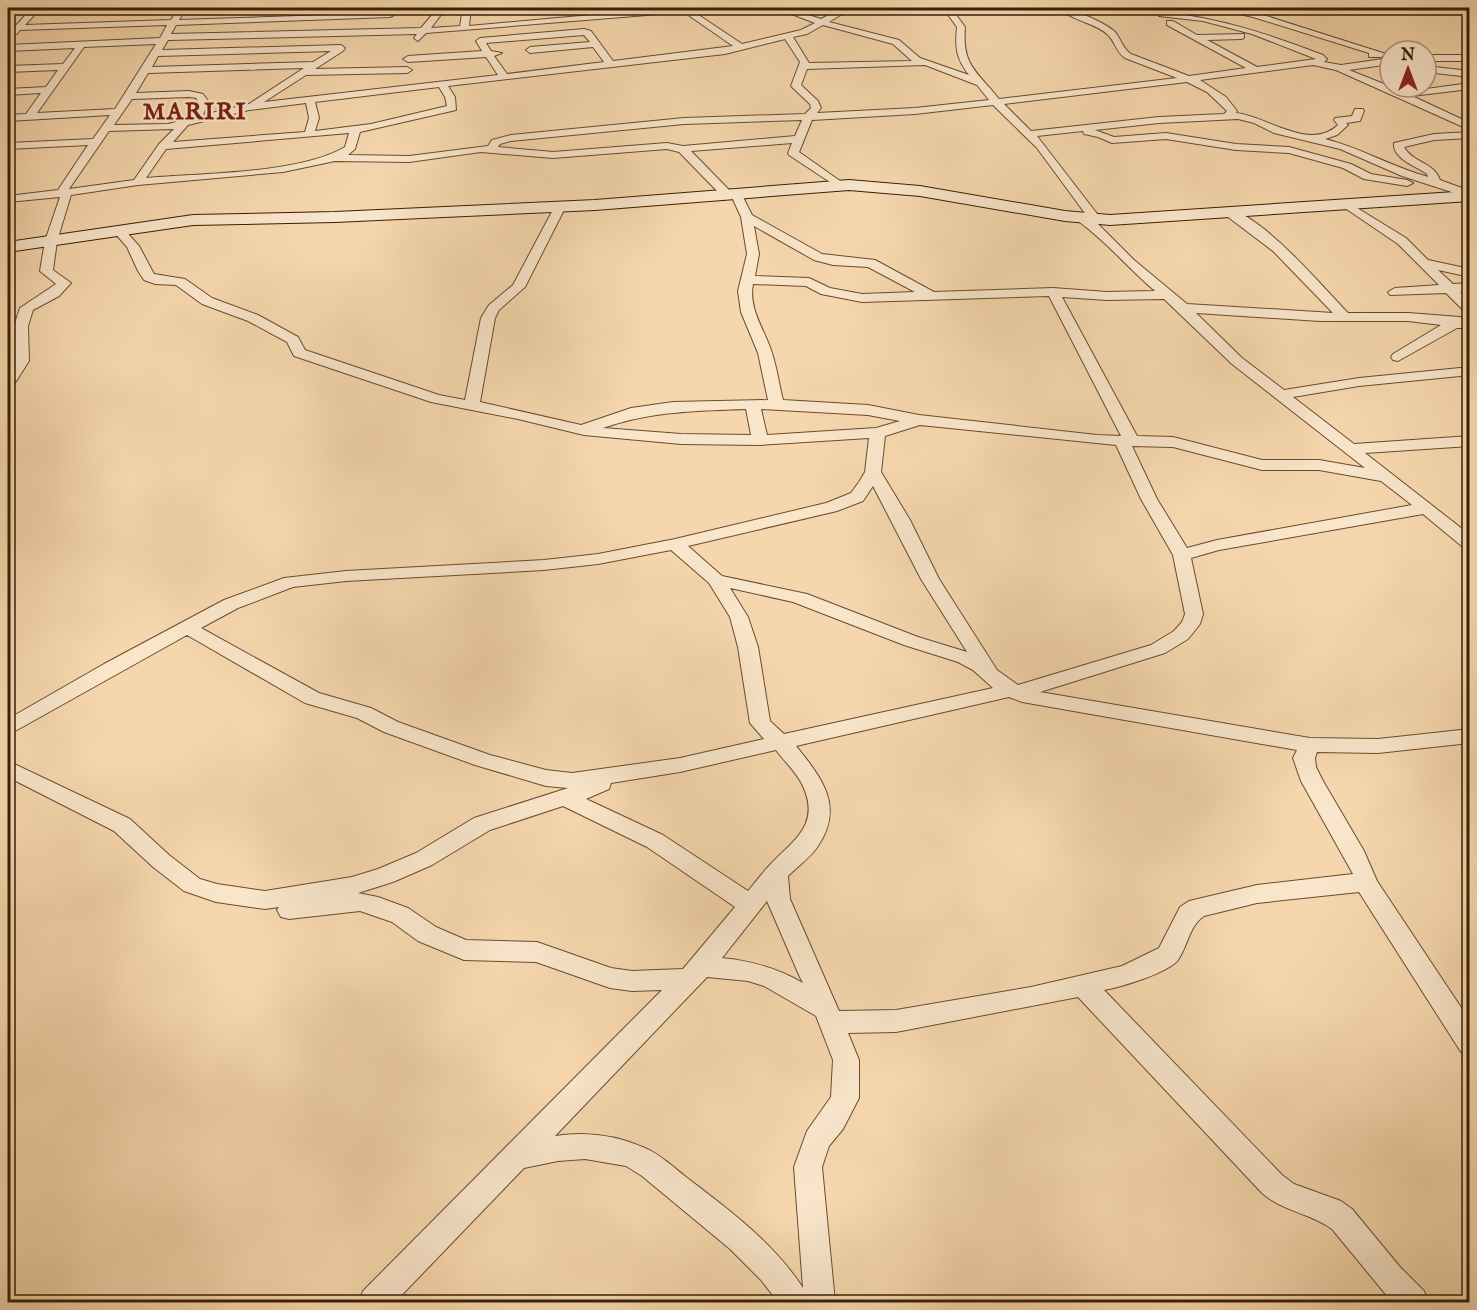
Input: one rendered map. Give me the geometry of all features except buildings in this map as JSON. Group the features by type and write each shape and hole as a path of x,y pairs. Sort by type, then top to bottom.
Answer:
{"street":[{"path":"8,39 36,8 62,8"},
{"path":"8,383 22,361 23,321 27,308 54,293 64,284 46,271 51,241 66,196 63,188 129,96 182,8"},
{"path":"235,20 241,8"},
{"path":"312,18 316,8"},
{"path":"8,23 62,26 312,18 415,8"},
{"path":"424,44 413,44 442,8"},
{"path":"464,29 467,8"},
{"path":"596,8 603,14"},
{"path":"685,8 741,47"},
{"path":"8,48 164,39 464,29 501,22 711,8"},
{"path":"780,8 845,30 896,42 923,63"},
{"path":"793,36 848,8"},
{"path":"947,8 961,27 960,57 997,103 1031,134 1089,219 1130,263 1183,308 1237,361 1470,544"},
{"path":"1064,8 1077,17 1110,32 1125,55 1141,63 1190,78 1223,101 1232,111 1228,114"},
{"path":"492,149 496,142 510,138 684,121 736,121 915,111 997,103 1381,54 1254,15 1216,8"},
{"path":"249,107 349,44 377,32 393,10"},
{"path":"1162,14 1204,19 1220,26 1254,32 1320,57 1322,59 1318,62"},
{"path":"45,46 62,26"},
{"path":"464,29 480,41 504,76"},
{"path":"105,128 183,125 249,107 610,64 741,47 793,36 845,30"},
{"path":"470,42 584,32 610,64"},
{"path":"1254,69 1187,35 1244,35 1281,41"},
{"path":"793,36 805,66 796,82 800,92 815,103 816,108 808,117 794,155 839,185"},
{"path":"29,117 82,44"},
{"path":"155,53 349,44"},
{"path":"521,51 596,44"},
{"path":"421,87 407,70 409,55 510,52"},
{"path":"1438,58 1470,57"},
{"path":"1337,68 1378,61"},
{"path":"1318,62 1378,85"},
{"path":"1372,62 1378,63"},
{"path":"805,66 923,63 953,71 978,82"},
{"path":"145,70 316,64"},
{"path":"8,69 65,67"},
{"path":"305,72 407,70"},
{"path":"1438,70 1470,74"},
{"path":"163,146 309,135 355,129 452,108 450,97 442,84"},
{"path":"1438,90 1451,86 1470,86"},
{"path":"8,92 48,90"},
{"path":"129,96 200,96 203,100 196,121"},
{"path":"1411,99 1470,127"},
{"path":"309,135 314,118 310,101"},
{"path":"1278,138 1333,134 1343,125 1339,120 1356,119 1359,111"},
{"path":"8,118 117,112"},
{"path":"1031,134 1228,114 1249,118 1278,131 1350,149 1406,174 1435,182 1465,195"},
{"path":"138,182 163,146 183,125"},
{"path":"337,158 350,149 355,129"},
{"path":"1072,130 1101,134 1112,141 1166,136 1236,147 1289,150 1347,166 1368,177 1465,195"},
{"path":"1333,134 1349,144 1350,149"},
{"path":"1435,182 1432,172 1406,156 1399,150 1398,145 1434,136 1470,135"},
{"path":"8,199 123,186 138,182 275,169 337,158 398,159 463,150 492,149 543,155 660,146 683,149 800,138"},
{"path":"8,146 95,142"},
{"path":"683,149 731,193 747,217 753,254 745,291 748,312 765,353 776,404"},
{"path":"8,247 193,220 335,217 560,206 839,185 870,185 920,191 1089,219 1232,214 1465,195"},
{"path":"472,405 488,318 494,308 518,287 560,206"},
{"path":"1349,206 1402,241 1470,309"},
{"path":"1232,214 1255,230 1300,269 1344,317"},
{"path":"747,217 818,257 832,261 874,264 932,296"},
{"path":"119,231 133,246 149,277 155,280 180,282 207,301 253,318 293,340 299,353 436,399 584,430 681,439 760,440 877,433 919,420"},
{"path":"1425,263 1470,273"},
{"path":"747,280 809,282 826,291 854,297 1053,292 1107,296 1167,295"},
{"path":"1395,292 1470,287"},
{"path":"188,628 312,698 364,712 391,727 483,760 546,778 572,781 680,765 1015,691 1158,649 1181,635 1191,624 1194,614 1182,555 1149,499 1127,441 1053,292"},
{"path":"1183,308 1465,321"},
{"path":"8,323 23,321"},
{"path":"1398,357 1426,342 1443,328 1465,321"},
{"path":"1281,395 1359,382 1470,371"},
{"path":"584,430 648,409 776,404 868,410 919,420 1127,441 1173,442 1262,465 1319,465 1383,476"},
{"path":"753,405 760,440"},
{"path":"8,728 111,668 231,604 290,582 346,576 544,565 675,544 831,507 857,497 873,472 877,433"},
{"path":"1348,449 1467,443"},
{"path":"873,472 901,520 930,579 992,676"},
{"path":"1182,555 1217,545 1426,508"},
{"path":"374,1302 695,973 776,873 809,843 819,813 819,800 811,779 760,723 748,647 738,617 716,580 675,544"},
{"path":"716,580 800,598 911,641 965,658 1015,691 1310,745 1378,746 1470,736"},
{"path":"1310,745 1304,756 1306,766 1320,795 1357,854 1365,882 1470,1044"},
{"path":"8,768 122,825 161,861 192,885 216,893 266,900 352,886 385,876 424,859 482,824 565,798 623,773"},
{"path":"565,798 655,841 750,905"},
{"path":"776,873 778,899 846,1060 845,1098 833,1120 817,1140 808,1167 820,1302"},
{"path":"246,898 254,908 262,910 285,910 347,903 369,904 400,915 428,934 464,950 537,952 609,978 632,981 695,973 748,971 772,978 829,1016 896,1021 1084,986 1127,975 1168,955 1188,914 1197,908 1257,894 1365,882"},
{"path":"1084,986 1272,1184 1284,1194 1330,1210 1342,1219 1389,1278 1413,1302"},
{"path":"515,1157 562,1146 597,1146 630,1154 653,1168 713,1216 765,1264 788,1289 795,1302"}],"district":[{"name":"MARIRI","path":"195,111"}]}
